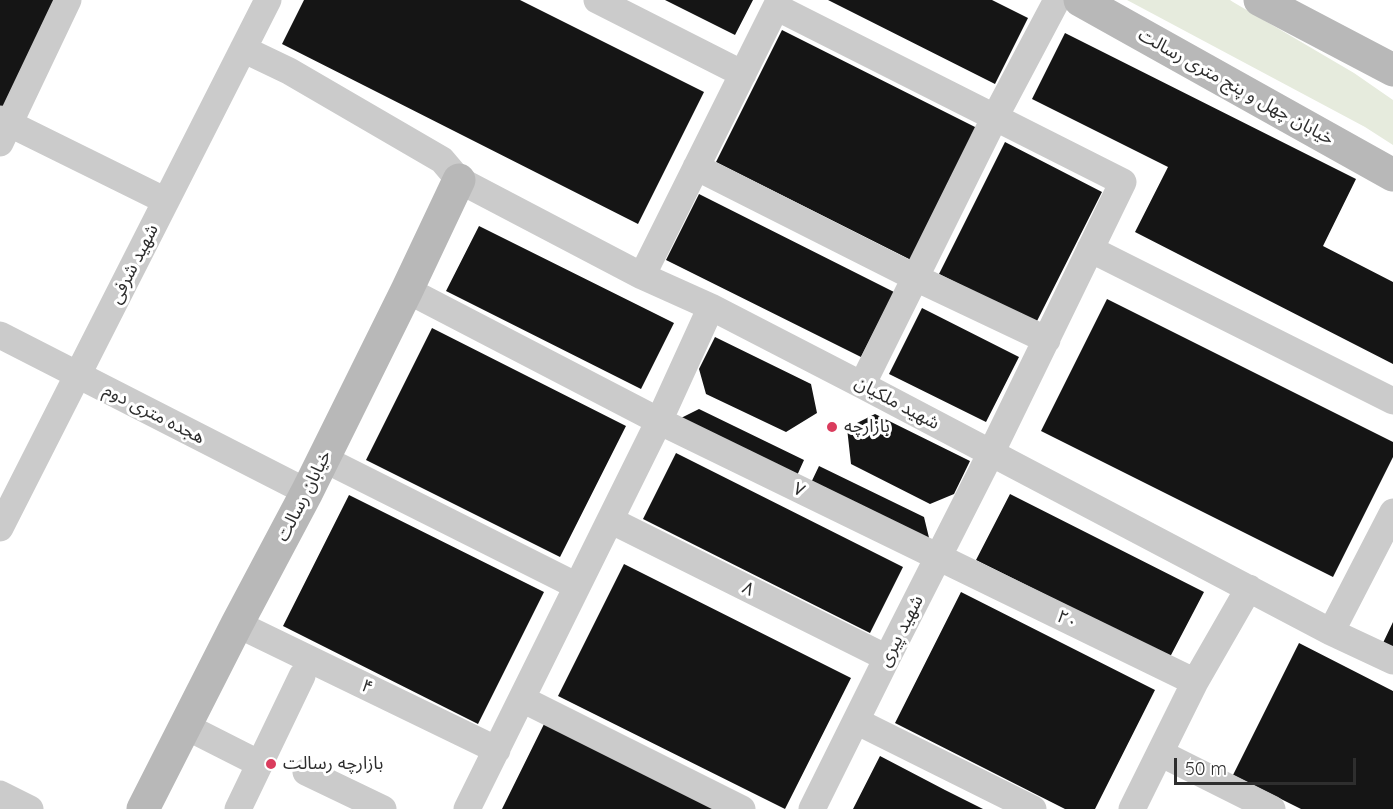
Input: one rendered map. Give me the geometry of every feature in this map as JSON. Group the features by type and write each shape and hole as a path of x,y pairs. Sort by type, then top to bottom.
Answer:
{"street":[{"path":"68,0 3,129 166,201"},
{"name":"شهید شرفی","path":"0,528 268,0"},
{"path":"597,0 743,74"},
{"path":"862,385 995,117 1057,0"},
{"name":"خیابان چهل و پنج متری رسالت","path":"1080,0 1393,175"},
{"path":"1260,0 1393,70"},
{"path":"642,276 776,7 995,117"},
{"name":"شهید ملکیان","path":"243,48 309,83 442,160 459,180 642,276 711,308 862,385 1331,632 1393,661"},
{"name":"شهید پیری","path":"812,809 992,453 1123,182 995,117"},
{"path":"696,167 916,278 1047,340"},
{"name":"خیابان رسالت","path":"143,809 324,459 459,180"},
{"path":"1090,249 1393,401"},
{"name":"۷","path":"407,290 658,421 939,558"},
{"path":"467,809 578,586 711,308"},
{"name":"هجده متری دوم","path":"0,335 307,492"},
{"path":"324,459 578,586"},
{"path":"1331,632 1387,541 1393,512"},
{"name":"۸","path":"610,520 887,658"},
{"name":"۲۰","path":"939,558 1195,682"},
{"path":"1132,809 1195,682 1250,588"},
{"name":"۴","path":"237,624 497,750"},
{"path":"238,809 302,676"},
{"path":"522,699 742,809"},
{"path":"856,721 1033,809"},
{"path":"185,726 260,764"},
{"path":"1160,753 1272,809"},
{"path":"306,772 383,809"},
{"path":"0,794 30,809"}],"shaded area":[{"path":"1127,0 1230,0 1354,73 1393,100 1393,145 1365,127"}],"building":[{"path":"0,0 57,0 2,109 0,108"},
{"path":"304,0 520,0 704,92 638,224 282,44"},
{"path":"665,0 753,0 735,35"},
{"path":"828,0 992,0 1028,18 995,84"},
{"path":"782,30 977,128 911,260 716,162"},
{"path":"1065,33 1356,179 1323,246 1393,282 1393,364 1135,232 1168,167 1032,99"},
{"path":"1005,142 1102,192 1036,323 939,274"},
{"path":"699,194 894,292 861,357 666,260"},
{"path":"479,226 674,323 641,389 446,291"},
{"path":"1107,299 1393,442 1393,457 1333,577 1041,431"},
{"path":"922,308 1019,357 986,422 889,374"},
{"path":"432,328 626,426 560,557 366,460"},
{"path":"715,337 811,384 817,413 786,432 706,394 699,369"},
{"path":"699,409 804,460 795,480 673,422"},
{"path":"875,414 970,461 954,494 930,504 851,464 847,428"},
{"path":"676,453 903,567 870,633 643,519"},
{"path":"819,466 924,517 931,546 809,487"},
{"path":"1010,494 1204,592 1170,657 976,560"},
{"path":"349,495 544,592 478,724 283,626"},
{"path":"624,564 851,678 785,809 558,696"},
{"path":"961,592 1155,690 1095,809 1065,809 895,723"},
{"path":"1393,622 1393,651 1382,645"},
{"path":"1299,643 1393,691 1393,809 1301,809 1233,775"},
{"path":"546,720 723,809 502,809"},
{"path":"880,756 945,790 983,809 853,809"}],"place":[{"name":"بازارچه","path":"832,427"},
{"name":"بازارچه رسالت","path":"271,764"}]}
